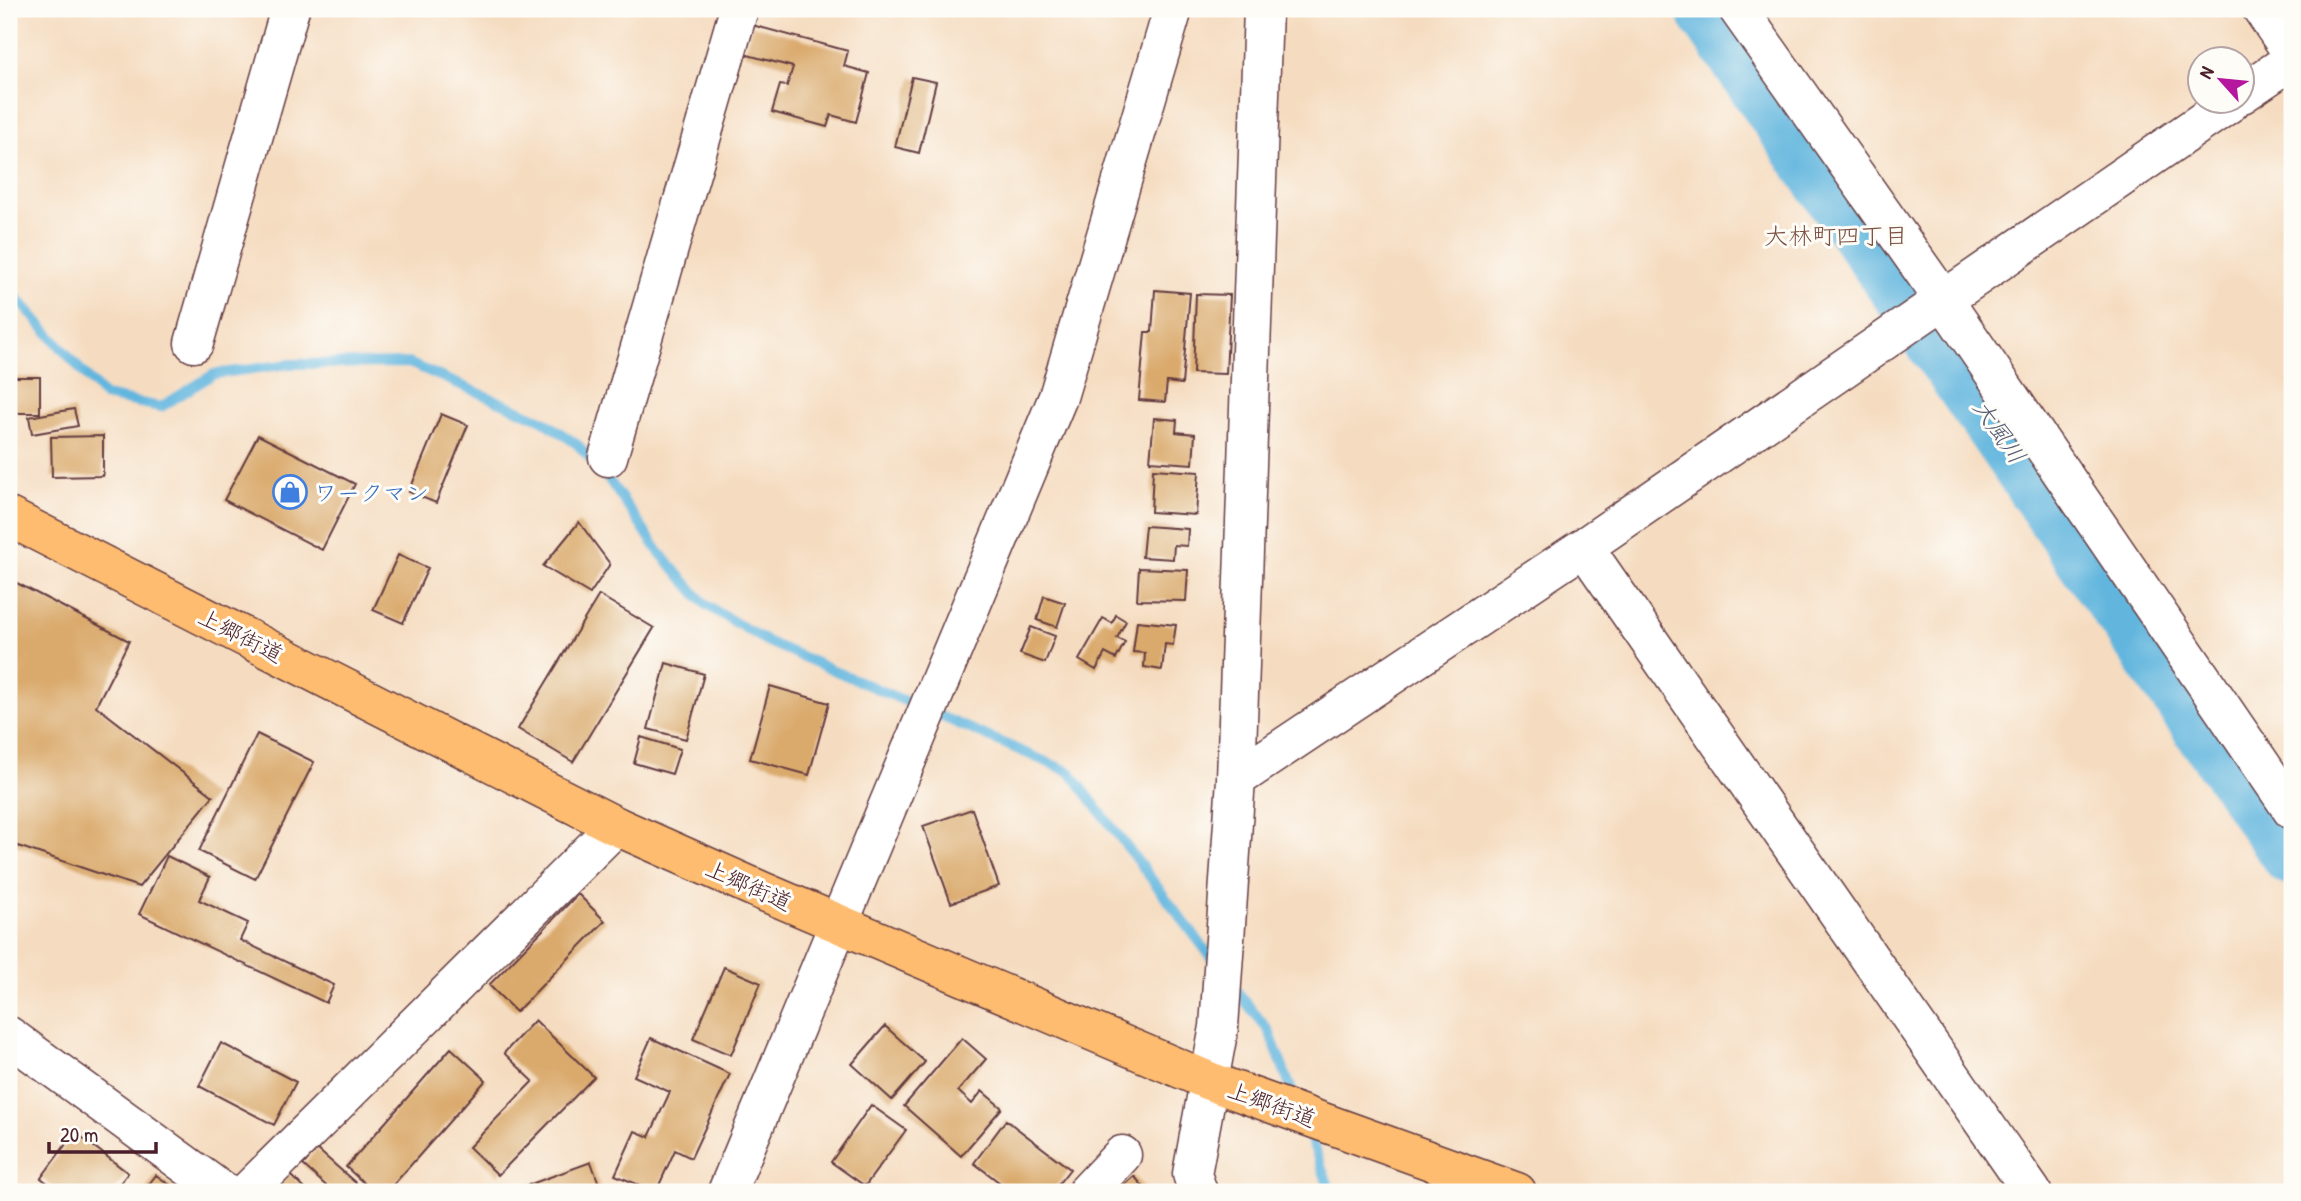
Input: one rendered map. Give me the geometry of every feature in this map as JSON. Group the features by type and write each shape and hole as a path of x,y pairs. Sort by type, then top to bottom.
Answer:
{"main road":[{"name":"上郷街道","path":"9,517 616,826 837,925 1209,1081 1517,1192"}],"street":[{"path":"194,343 290,9"},
{"path":"608,457 739,9"},
{"path":"727,1192 1058,397 1174,9"},
{"path":"1198,1192 1192,1174 1219,1027 1236,779 1263,9"},
{"path":"1738,9 1943,299 2292,810"},
{"path":"2262,9 2292,53"},
{"path":"2256,84 2292,60"},
{"path":"1236,779 1584,547 2211,116"},
{"path":"1584,547 2032,1192"},
{"path":"247,1192 616,826"},
{"path":"9,1037 223,1192"},
{"path":"1087,1192 1122,1154"}],"building":[{"path":"752,25 848,51 844,66 869,73 856,122 831,115 827,127 772,112 780,85 787,86 793,67 744,54"},
{"path":"912,77 936,82 919,153 895,147"},
{"path":"1155,290 1190,293 1182,384 1167,382 1165,402 1139,400 1145,332 1152,332"},
{"path":"1196,294 1230,295 1226,374 1193,373"},
{"path":"9,377 40,377 40,413 9,413"},
{"path":"74,409 78,426 32,434 29,417"},
{"path":"441,414 468,425 436,503 409,492"},
{"path":"1154,418 1177,420 1176,432 1195,434 1193,464 1150,461"},
{"name":"ワークマン","path":"258,435 355,484 322,550 224,500"},
{"path":"103,436 103,476 52,477 51,437"},
{"path":"1153,469 1199,472 1196,515 1151,512"},
{"path":"579,522 610,564 590,594 543,566"},
{"path":"1145,526 1188,529 1187,546 1174,545 1173,559 1142,557"},
{"path":"398,555 428,568 403,623 373,610"},
{"path":"1139,568 1188,570 1186,601 1137,600"},
{"path":"9,579 129,641 96,706 213,796 139,887 9,843"},
{"path":"599,595 654,628 573,762 518,729"},
{"path":"1044,596 1065,603 1057,627 1037,620"},
{"path":"1116,615 1126,621 1117,638 1125,642 1116,659 1105,653 1096,670 1079,660 1103,618 1112,623"},
{"path":"1137,621 1176,625 1173,645 1165,644 1162,670 1144,667 1145,653 1133,652"},
{"path":"1031,627 1055,636 1045,663 1020,654"},
{"path":"666,663 704,674 686,739 648,729"},
{"path":"770,686 829,703 809,775 750,759"},
{"path":"257,734 314,762 255,879 199,851"},
{"path":"641,737 680,749 672,774 634,763"},
{"path":"972,809 999,886 951,903 923,826"},
{"path":"167,856 210,877 199,900 248,923 240,940 334,985 326,1003 139,914"},
{"path":"578,894 605,921 516,1012 489,985"},
{"path":"724,967 761,983 731,1055 693,1039"},
{"path":"535,1020 594,1077 498,1175 469,1147 533,1081 504,1053"},
{"path":"885,1026 925,1062 892,1100 852,1064"},
{"path":"651,1038 730,1074 691,1158 675,1150 656,1192 615,1175 635,1131 649,1137 670,1092 634,1076"},
{"path":"962,1038 986,1059 958,1091 972,1104 982,1091 1002,1108 961,1156 904,1106"},
{"path":"221,1043 296,1082 274,1125 199,1086"},
{"path":"451,1048 486,1080 387,1192 374,1192 346,1167"},
{"path":"871,1105 906,1130 865,1186 831,1162"},
{"path":"1006,1120 1070,1169 1052,1192 1012,1192 974,1163"},
{"path":"75,1132 128,1173 113,1192 59,1192 41,1178"},
{"path":"317,1149 358,1185 351,1192 333,1192 303,1165"},
{"path":"591,1162 602,1192 509,1192"},
{"path":"290,1174 308,1192 272,1192"},
{"path":"156,1175 180,1192 143,1192"},
{"path":"1134,1176 1148,1192 1116,1192"}],"waterway":[{"name":"大風川","path":"1707,9 2292,854"},
{"path":"9,289 104,396 161,407 214,374 290,364 409,363 542,420 578,445 609,480 659,552 706,605 768,642 1070,772 1214,961"},
{"path":"1232,985 1269,1031 1297,1104"},
{"path":"1306,1126 1331,1192"}],"place":[{"name":"ワークマン","path":"290,492"}],"district":[{"name":"大林町四丁目","path":"1836,235"}]}
